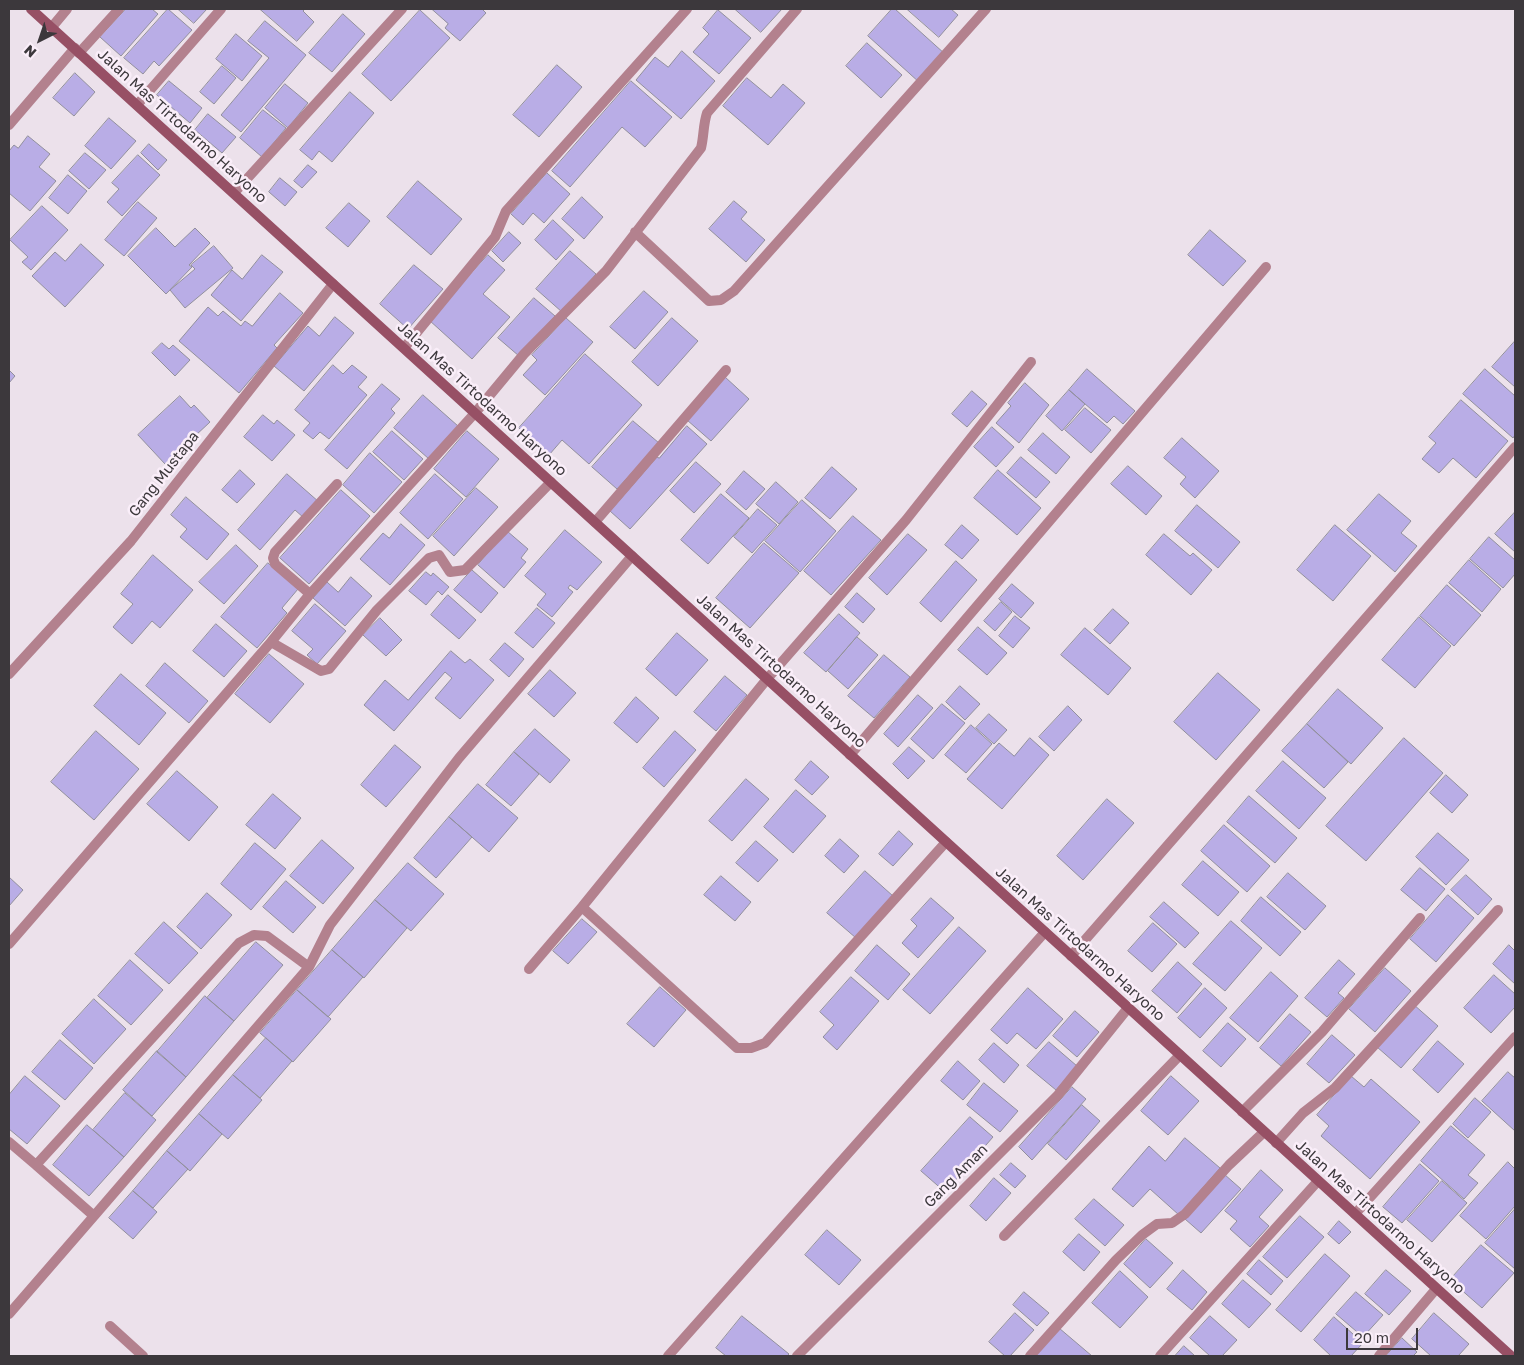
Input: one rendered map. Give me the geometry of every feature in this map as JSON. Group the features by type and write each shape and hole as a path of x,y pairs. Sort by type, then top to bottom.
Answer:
{"street":[{"name":"Jalan Mas Tirtodarmo Haryono","path":"32,9 1510,1356"},
{"path":"52,27 68,9"},
{"path":"9,125 77,50 119,9"},
{"path":"137,105 221,9"},
{"path":"234,193 402,9"},
{"path":"404,348 495,237 506,211 687,9"},
{"path":"9,944 271,642 310,594 475,413 524,354 606,271 701,148 706,113 797,9"},
{"path":"635,232 709,301 722,300 741,284 986,9"},
{"path":"850,755 1266,267"},
{"name":"Gang Mustapa","path":"9,674 131,541 334,284"},
{"path":"529,969 582,908 767,679 906,520 1032,362"},
{"path":"595,522 726,370"},
{"path":"1071,956 1515,448"},
{"path":"271,642 321,671 329,669 377,610 428,558 439,555 450,572 465,570 551,482"},
{"path":"310,594 275,564 273,558 275,552 337,484"},
{"path":"9,1314 309,967 330,925 459,758 632,556"},
{"path":"582,908 737,1048 752,1048 765,1043 946,842"},
{"path":"1276,1143 1303,1113 1334,1088 1498,910"},
{"path":"1242,1112 1322,1032 1420,918"},
{"path":"668,1356 1045,932"},
{"path":"36,1166 239,943 254,935 267,936 309,967"},
{"name":"Gang Aman","path":"797,1356 1058,1095 1128,1008"},
{"path":"1354,1214 1515,1038"},
{"path":"1004,1236 1180,1055"},
{"path":"1030,1356 1116,1260 1142,1235 1157,1224 1172,1222 1185,1214 1229,1165 1264,1132"},
{"path":"9,1142 94,1216"},
{"path":"1160,1356 1318,1182"},
{"path":"1379,1356 1436,1289"},
{"path":"110,1326 143,1356"}],"building":[{"path":"126,9 152,9 158,14 121,56 100,37"},
{"path":"168,9 192,30 159,66 154,61 143,74 124,58"},
{"path":"178,9 207,9 194,23"},
{"path":"260,9 305,9 303,11 314,22 297,41"},
{"path":"432,9 482,9 486,13 460,41 445,28 448,24"},
{"path":"735,9 782,9 761,32"},
{"path":"892,9 895,9 945,54 920,83 868,36"},
{"path":"907,9 951,9 958,15 939,37"},
{"path":"420,10 450,38 391,101 362,74"},
{"path":"718,10 751,38 719,74 693,52 709,34 703,28"},
{"path":"343,14 365,34 332,72 309,53"},
{"path":"265,21 306,55 241,132 221,115 269,58 248,41"},
{"path":"236,34 262,56 242,81 216,59"},
{"path":"867,43 902,75 881,98 846,66"},
{"path":"682,51 715,81 681,119 636,80 655,57 668,67"},
{"path":"557,65 582,87 539,137 513,115"},
{"path":"222,66 236,78 214,104 200,92"},
{"path":"75,73 95,92 74,116 53,98"},
{"path":"747,78 771,98 783,84 805,103 768,145 723,106"},
{"path":"169,81 202,108 190,123 157,95"},
{"path":"631,81 672,117 645,147 622,127 570,187 552,171"},
{"path":"285,84 308,103 288,128 265,108"},
{"path":"350,92 374,113 332,162 319,151 312,160 300,150"},
{"path":"263,110 286,128 262,157 240,138"},
{"path":"208,114 236,137 222,153 195,130"},
{"path":"109,118 136,141 111,169 85,146"},
{"path":"28,136 50,154 39,167 56,181 30,211 9,193 9,151 14,145 18,148"},
{"path":"149,144 167,160 158,170 141,153"},
{"path":"85,153 106,170 89,189 69,171"},
{"path":"138,155 160,175 122,216 107,202 119,189 112,183"},
{"path":"308,165 317,172 302,188 294,181"},
{"path":"547,173 570,194 544,223 533,213 523,225 511,214"},
{"path":"68,175 87,191 68,214 49,198"},
{"path":"280,178 297,192 285,206 269,192"},
{"path":"418,181 462,219 431,255 387,217"},
{"path":"582,197 603,217 584,239 562,219"},
{"path":"734,201 747,212 741,219 765,240 746,262 709,229"},
{"path":"138,202 157,218 124,256 105,240"},
{"path":"349,203 370,221 348,247 326,228"},
{"path":"42,206 68,230 31,270 22,262 28,257 10,240"},
{"path":"553,220 574,240 556,260 535,240"},
{"path":"156,228 175,247 195,228 210,243 189,265 192,267 166,294 128,256"},
{"path":"1210,230 1246,261 1223,286 1188,255"},
{"path":"509,232 521,243 503,262 492,251"},
{"path":"81,244 104,265 65,307 32,276 55,252 65,261"},
{"path":"214,246 233,268 185,308 170,290 195,269 191,265"},
{"path":"570,251 596,274 562,312 536,289"},
{"path":"262,255 283,272 241,321 211,295 232,270 242,279"},
{"path":"488,255 505,270 483,294 510,317 472,359 429,320"},
{"path":"414,265 443,289 408,329 380,304"},
{"path":"644,291 668,312 635,349 610,327"},
{"path":"280,293 303,313 274,345 277,348 239,393 179,341 208,307 218,316 223,311 241,326 245,321 252,326"},
{"path":"534,298 555,316 519,356 498,338"},
{"path":"335,317 354,333 304,391 274,366 308,326 319,336"},
{"path":"566,318 593,342 545,395 523,375 537,360 532,355"},
{"path":"672,318 698,341 658,386 632,362"},
{"path":"1515,341 1515,387 1492,367"},
{"path":"162,343 169,349 173,345 190,360 175,376 152,353"},
{"path":"585,354 642,405 589,464 562,440 549,455 519,428"},
{"path":"333,365 343,374 352,365 367,377 358,387 367,395 329,439 320,432 313,439 303,431 310,423 295,410"},
{"path":"1087,369 1135,411 1123,424 1114,416 1107,423 1069,390"},
{"path":"1485,369 1515,396 1515,435 1513,438 1463,394"},
{"path":"9,370 15,376 9,383"},
{"path":"725,377 749,399 711,441 687,420"},
{"path":"1025,383 1049,405 1019,443 996,423 1011,406 1008,403"},
{"path":"382,384 400,399 391,409 395,413 347,469 325,450"},
{"path":"1069,390 1085,404 1062,431 1046,416"},
{"path":"972,391 987,404 967,427 952,414"},
{"path":"423,395 458,426 429,459 394,428"},
{"path":"180,396 191,408 194,405 210,422 165,464 138,435"},
{"path":"1461,400 1508,441 1476,478 1453,458 1439,473 1422,459 1436,443 1429,437"},
{"path":"1085,408 1111,430 1091,453 1065,430"},
{"path":"263,415 274,424 277,420 295,435 272,461 244,437"},
{"path":"633,421 659,443 617,489 592,467"},
{"path":"687,426 707,444 630,529 610,511"},
{"path":"992,427 1014,447 996,467 974,447"},
{"path":"392,431 423,459 404,480 373,452"},
{"path":"467,431 499,459 466,497 434,469"},
{"path":"1043,433 1070,457 1056,474 1028,450"},
{"path":"1182,438 1219,471 1195,498 1180,484 1186,477 1164,458"},
{"path":"370,453 402,482 374,513 343,485"},
{"path":"1021,457 1050,482 1036,498 1007,473"},
{"path":"696,462 721,484 694,513 670,491"},
{"path":"1128,466 1162,496 1146,515 1111,484"},
{"path":"832,467 857,489 830,519 805,498"},
{"path":"240,470 255,484 237,503 222,490"},
{"path":"998,470 1041,508 1017,535 974,498"},
{"path":"744,471 765,489 746,510 726,492"},
{"path":"287,474 319,502 304,518 295,510 260,550 238,530"},
{"path":"435,474 463,499 428,539 400,513"},
{"path":"776,482 798,502 779,524 756,504"},
{"path":"476,488 498,507 454,556 433,536"},
{"path":"341,490 370,516 309,584 280,558"},
{"path":"721,494 749,518 708,564 681,540"},
{"path":"1379,494 1411,521 1401,533 1417,546 1395,572 1347,530"},
{"path":"186,497 229,534 207,560 180,537 187,529 171,515"},
{"path":"802,500 836,531 800,572 765,541"},
{"path":"1197,505 1240,542 1218,568 1175,531"},
{"path":"758,509 777,525 752,553 734,537"},
{"path":"1515,512 1515,552 1495,534"},
{"path":"853,516 881,540 831,595 804,571"},
{"path":"401,524 425,545 390,585 360,559 383,533 389,538"},
{"path":"962,525 979,540 962,559 945,545"},
{"path":"1335,525 1371,556 1333,601 1297,570"},
{"path":"565,530 602,562 577,590 570,585 568,588 573,592 552,617 537,605 546,594 525,576"},
{"path":"507,531 528,549 521,558 526,562 504,588 478,565"},
{"path":"908,534 927,550 887,595 869,578"},
{"path":"1164,534 1190,556 1193,553 1212,570 1191,595 1146,555"},
{"path":"1489,537 1515,560 1515,574 1503,588 1470,559"},
{"path":"764,543 799,573 750,628 716,598"},
{"path":"236,545 258,566 224,604 199,582"},
{"path":"153,555 193,590 160,628 152,621 132,644 113,627 133,604 121,594"},
{"path":"1469,560 1501,589 1482,612 1449,583"},
{"path":"956,561 977,580 941,622 920,603"},
{"path":"268,563 298,589 282,608 287,613 257,648 221,617"},
{"path":"472,570 498,593 481,613 454,590"},
{"path":"426,572 431,576 433,573 449,587 442,595 438,591 426,605 409,591"},
{"path":"351,577 372,596 345,626 313,598 327,582 338,592"},
{"path":"1012,584 1034,603 1021,618 999,599"},
{"path":"1447,585 1481,615 1454,646 1420,616"},
{"path":"857,593 875,609 863,623 845,607"},
{"path":"448,595 476,620 459,639 431,615"},
{"path":"1001,602 1012,612 995,631 984,621"},
{"path":"315,604 346,631 317,664 307,655 313,649 292,631"},
{"path":"537,608 555,623 533,648 515,633"},
{"path":"1113,609 1129,623 1110,644 1094,630"},
{"path":"839,614 860,633 826,672 804,653"},
{"path":"1015,616 1030,628 1013,648 999,636"},
{"path":"1419,617 1451,646 1415,688 1382,660"},
{"path":"380,618 402,640 386,656 363,635"},
{"path":"216,624 247,651 224,677 193,651"},
{"path":"978,627 1007,653 987,675 958,650"},
{"path":"1085,628 1131,668 1108,695 1061,655"},
{"path":"677,633 708,660 676,696 646,669"},
{"path":"857,637 878,655 848,689 828,671"},
{"path":"505,643 524,659 509,677 490,660"},
{"path":"451,651 465,663 470,659 494,680 460,719 435,698 452,678 445,672 394,731 364,705 385,680 408,700"},
{"path":"269,654 304,684 270,723 235,694"},
{"path":"884,655 910,677 874,718 848,696"},
{"path":"165,663 208,701 189,723 146,686"},
{"path":"550,670 576,693 554,717 528,694"},
{"path":"1218,673 1260,710 1216,760 1174,722"},
{"path":"121,674 166,713 139,745 94,706"},
{"path":"725,676 747,695 716,731 694,712"},
{"path":"960,686 980,704 965,720 946,702"},
{"path":"1338,689 1383,728 1351,764 1307,724"},
{"path":"918,695 933,708 898,747 884,734"},
{"path":"636,697 659,718 637,743 614,723"},
{"path":"942,704 965,723 933,759 911,739"},
{"path":"1068,706 1082,720 1054,751 1039,737"},
{"path":"989,714 1007,730 994,744 976,728"},
{"path":"1307,724 1348,762 1324,788 1282,751"},
{"path":"971,725 992,744 966,773 945,755"},
{"path":"535,729 570,760 550,783 514,752"},
{"path":"96,731 139,769 94,820 51,782"},
{"path":"675,731 696,750 664,787 643,768"},
{"path":"1030,738 1049,755 1002,809 967,779 999,743 1014,756"},
{"path":"1404,738 1443,773 1366,861 1326,826"},
{"path":"395,745 421,767 386,807 361,785"},
{"path":"909,747 925,761 908,779 893,764"},
{"path":"514,752 539,774 511,806 486,785"},
{"path":"811,761 829,777 812,795 795,780"},
{"path":"1283,761 1326,798 1299,829 1256,791"},
{"path":"177,771 218,807 189,841 147,804"},
{"path":"1446,775 1468,795 1452,813 1430,793"},
{"path":"746,779 769,799 732,841 709,821"},
{"path":"478,784 518,818 489,852 449,817"},
{"path":"796,790 826,816 793,853 764,827"},
{"path":"273,794 301,818 275,849 246,825"},
{"path":"1249,796 1297,838 1275,863 1227,822"},
{"path":"1107,799 1134,823 1083,880 1057,856"},
{"path":"449,817 472,837 436,878 414,858"},
{"path":"1224,825 1270,866 1247,892 1201,851"},
{"path":"899,831 913,844 893,866 879,854"},
{"path":"1438,833 1469,860 1446,885 1416,857"},
{"path":"840,839 859,856 844,873 825,856"},
{"path":"322,840 354,868 323,904 290,876"},
{"path":"756,841 778,860 758,882 736,863"},
{"path":"255,843 286,869 251,910 221,884"},
{"path":"1203,861 1239,892 1218,916 1182,885"},
{"path":"408,863 444,894 411,931 375,900"},
{"path":"1420,868 1445,889 1426,911 1401,890"},
{"path":"865,871 893,896 856,938 827,913"},
{"path":"1288,873 1326,906 1305,930 1267,897"},
{"path":"1466,875 1492,899 1478,915 1451,890"},
{"path":"721,876 751,902 735,921 704,895"},
{"path":"9,877 23,890 9,906"},
{"path":"286,881 316,907 293,933 263,907"},
{"path":"207,893 232,915 201,949 177,927"},
{"path":"1448,895 1474,918 1436,962 1410,939"},
{"path":"1261,897 1301,932 1280,956 1241,921"},
{"path":"931,898 954,918 918,958 902,943 917,926 911,920"},
{"path":"375,900 407,928 364,978 332,950"},
{"path":"1164,902 1199,933 1185,948 1150,917"},
{"path":"582,919 597,932 568,964 553,951"},
{"path":"1231,921 1262,948 1225,991 1193,964"},
{"path":"164,922 198,953 169,984 135,954"},
{"path":"1153,923 1177,944 1152,972 1128,951"},
{"path":"959,927 986,951 930,1014 903,990"},
{"path":"256,942 283,965 234,1021 207,998"},
{"path":"877,945 910,974 888,1000 855,971"},
{"path":"1509,945 1515,951 1515,984 1493,964"},
{"path":"332,950 363,977 328,1017 297,990"},
{"path":"130,960 163,990 131,1025 98,996"},
{"path":"1339,960 1355,974 1338,993 1344,998 1327,1017 1305,998"},
{"path":"1178,962 1202,984 1177,1013 1152,991"},
{"path":"1385,968 1411,991 1375,1032 1349,1009"},
{"path":"1271,972 1298,996 1258,1042 1230,1018"},
{"path":"1494,975 1515,994 1515,1007 1491,1033 1464,1008"},
{"path":"851,977 879,1001 837,1050 823,1037 834,1025 820,1012"},
{"path":"660,987 686,1010 654,1047 627,1024"},
{"path":"1028,988 1063,1019 1036,1049 1017,1033 1007,1044 991,1030"},
{"path":"1205,988 1227,1008 1200,1038 1178,1018"},
{"path":"297,990 331,1019 293,1062 260,1033"},
{"path":"205,996 234,1021 186,1077 157,1052"},
{"path":"94,999 126,1029 94,1064 62,1034"},
{"path":"1413,1004 1438,1026 1401,1068 1377,1047"},
{"path":"1075,1011 1099,1032 1077,1057 1053,1036"},
{"path":"1290,1014 1311,1032 1281,1066 1260,1048"},
{"path":"1228,1023 1246,1039 1221,1067 1203,1051"},
{"path":"1332,1035 1355,1055 1329,1083 1307,1064"},
{"path":"266,1038 292,1061 260,1098 233,1075"},
{"path":"60,1040 93,1068 65,1100 32,1072"},
{"path":"1438,1041 1464,1064 1438,1093 1413,1070"},
{"path":"1049,1042 1077,1066 1056,1090 1027,1066"},
{"path":"994,1043 1019,1065 1004,1083 979,1060"},
{"path":"157,1051 186,1077 152,1116 123,1090"},
{"path":"958,1061 980,1081 963,1100 941,1081"},
{"path":"1508,1072 1515,1078 1515,1131 1482,1101"},
{"path":"233,1075 262,1100 228,1139 199,1114"},
{"path":"25,1076 60,1106 27,1144 9,1129 9,1095"},
{"path":"1171,1076 1199,1101 1168,1135 1141,1111"},
{"path":"1351,1076 1364,1087 1371,1079 1420,1122 1370,1179 1321,1136 1329,1126 1317,1115"},
{"path":"984,1083 1018,1111 1000,1132 967,1105"},
{"path":"1072,1087 1086,1099 1032,1160 1019,1147"},
{"path":"125,1093 156,1120 124,1157 93,1130"},
{"path":"1475,1098 1491,1112 1468,1138 1453,1124"},
{"path":"1082,1105 1100,1121 1066,1160 1048,1144"},
{"path":"199,1114 222,1134 190,1171 167,1151"},
{"path":"970,1117 993,1137 945,1192 921,1171"},
{"path":"87,1125 124,1157 89,1196 53,1165"},
{"path":"1451,1126 1485,1155 1468,1175 1478,1183 1464,1199 1421,1161"},
{"path":"1185,1138 1220,1168 1179,1215 1150,1189 1133,1207 1112,1189 1149,1146 1165,1161"},
{"path":"167,1151 188,1169 153,1208 133,1191"},
{"path":"1508,1162 1515,1169 1515,1206 1486,1239 1460,1216"},
{"path":"1011,1163 1026,1176 1015,1188 1000,1175"},
{"path":"1420,1164 1439,1181 1402,1223 1383,1207"},
{"path":"1261,1170 1283,1190 1259,1217 1269,1226 1250,1247 1230,1229 1237,1221 1225,1211"},
{"path":"1224,1174 1241,1189 1201,1233 1185,1219"},
{"path":"994,1178 1011,1193 986,1221 970,1206"},
{"path":"1442,1181 1467,1203 1432,1242 1407,1220"},
{"path":"133,1191 157,1212 133,1239 109,1218"},
{"path":"1094,1199 1124,1225 1105,1246 1075,1219"},
{"path":"1515,1209 1515,1269 1485,1243"},
{"path":"1300,1216 1324,1237 1287,1278 1263,1257"},
{"path":"1339,1221 1351,1232 1339,1244 1328,1234"},
{"path":"827,1230 861,1260 839,1285 805,1255"},
{"path":"1079,1234 1100,1252 1084,1271 1063,1252"},
{"path":"1146,1239 1173,1263 1150,1288 1124,1264"},
{"path":"1481,1245 1514,1273 1482,1308 1450,1280"},
{"path":"1325,1254 1350,1276 1301,1332 1276,1310"},
{"path":"1259,1260 1283,1281 1271,1295 1247,1274"},
{"path":"1183,1270 1207,1292 1192,1310 1167,1289"},
{"path":"1386,1270 1411,1291 1389,1315 1365,1294"},
{"path":"1120,1271 1148,1297 1120,1328 1092,1303"},
{"path":"1243,1280 1271,1304 1249,1328 1222,1304"},
{"path":"1024,1292 1049,1313 1037,1326 1013,1305"},
{"path":"1356,1292 1383,1315 1363,1337 1336,1314"},
{"path":"1015,1313 1034,1330 1010,1356 1005,1356 989,1342"},
{"path":"1434,1313 1469,1344 1458,1356 1431,1356 1412,1339"},
{"path":"742,1316 789,1354 787,1356 726,1356 716,1348"},
{"path":"1210,1316 1237,1340 1222,1356 1210,1356 1190,1338"},
{"path":"1334,1317 1363,1343 1351,1356 1331,1356 1314,1340"},
{"path":"1059,1328 1092,1356 1035,1356"},
{"path":"1402,1338 1417,1352 1413,1356 1386,1356"},
{"path":"1184,1346 1195,1356 1175,1356"}]}
